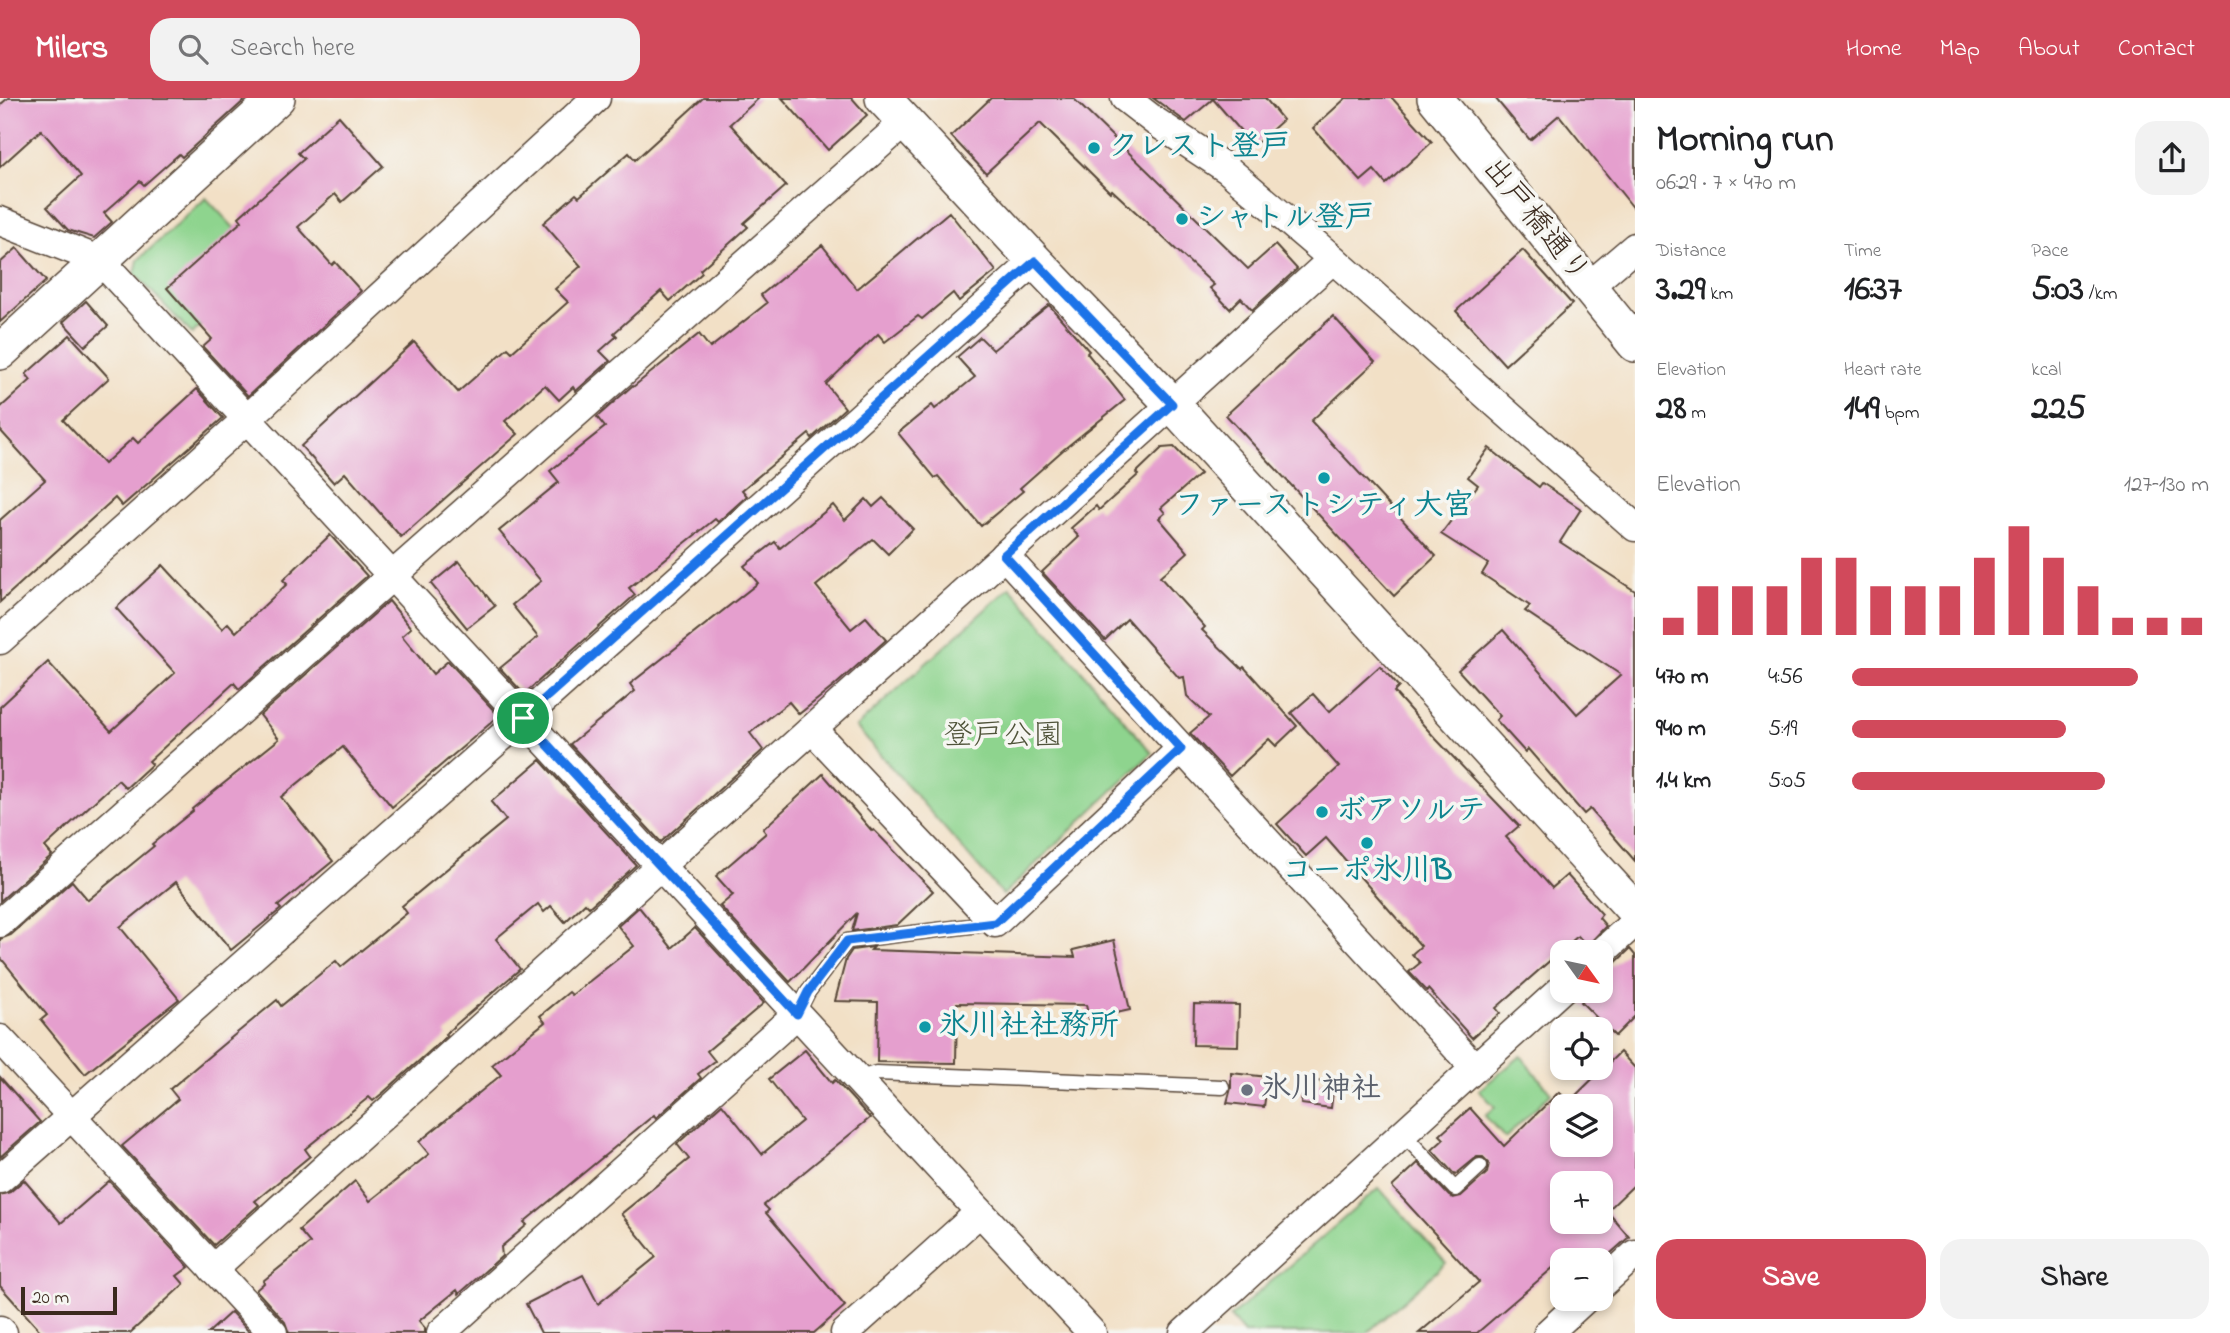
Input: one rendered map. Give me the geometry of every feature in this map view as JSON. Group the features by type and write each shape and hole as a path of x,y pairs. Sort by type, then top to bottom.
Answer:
{"street":[{"path":"0,352 277,98"},
{"path":"0,640 247,419 596,98"},
{"path":"1125,98 1227,169 1333,259 1635,527"},
{"name":"出戸橋通り","path":"1435,98 1635,344"},
{"path":"0,923 392,576 894,110 1172,404 1635,911"},
{"path":"0,221 101,261 1092,1333"},
{"path":"1588,287 1635,247"},
{"path":"213,1269 1333,259"},
{"path":"0,1179 523,718 1035,261"},
{"path":"1004,555 1475,1068"},
{"path":"812,729 995,923 1181,749"},
{"path":"1614,941 1635,922"},
{"path":"1184,1333 1550,1000"},
{"path":"441,1333 797,1014"},
{"path":"0,1040 273,1333"},
{"path":"845,1333 979,1212"},
{"path":"1613,1274 1635,1254"},
{"path":"1548,1333 1572,1311"}],"lane":[{"path":"797,1014 808,992 847,941 995,923"},
{"path":"857,1079 876,1073 1222,1087"},
{"path":"1403,1134 1455,1189 1480,1166"}],"green space":[{"path":"206,198 267,263 192,334 135,274 138,260"},
{"name":"登戸公園","path":"1010,587 1152,753 1003,895 856,727"},
{"path":"1521,1056 1551,1093 1505,1138 1485,1116 1495,1107 1479,1090"},
{"path":"1379,1188 1446,1263 1367,1333 1244,1333 1230,1317"}],"building":[{"path":"8,98 247,98 182,157 179,154 144,185 140,181 104,213 112,222 94,238 68,230 47,207 81,176 41,130 0,167 0,105"},
{"path":"703,98 759,98 730,124 786,186 744,223 748,227 670,301 661,291 614,333 617,336 600,351 610,361 576,391 573,387 559,400 545,385 505,421 518,434 401,537 345,473 334,483 301,446 414,342 458,392 508,348 512,352 568,302 555,289 581,266 543,223 576,194 579,197 629,153 635,160"},
{"path":"782,98 852,98 867,115 828,150"},
{"path":"991,98 1073,98 1248,269 1275,245 1297,269 1252,310 1241,298 1230,309 1210,288 1214,285 1112,190 1110,192 1040,123 986,173 951,136"},
{"path":"1153,98 1265,98 1283,120 1254,146 1213,99 1186,122"},
{"path":"1346,98 1392,98 1432,142 1386,184 1374,170 1361,181 1313,128"},
{"path":"1495,98 1635,98 1635,210 1559,115 1530,140"},
{"path":"339,116 383,166 342,202 335,194 298,227 332,265 335,262 361,291 248,396 203,347 212,339 167,288 242,221 239,217 304,159 298,153"},
{"path":"949,212 996,271 959,301 953,293 922,319 918,316 885,342 878,334 826,384 845,408 812,438 809,434 742,490 747,496 718,522 715,519 629,588 635,595 524,694 500,668 538,637 512,605 541,581 499,531 559,482 550,471 605,427 597,417 699,334 710,348 767,303 761,295 822,245 857,289"},
{"path":"17,248 46,281 0,322 0,263"},
{"path":"1523,250 1572,304 1505,365 1456,311"},
{"path":"86,301 108,326 85,346 63,322"},
{"path":"1049,305 1089,351 1087,353 1125,400 1063,450 1020,488 1023,491 981,526 938,476 935,478 898,433 932,405 935,409 975,377 957,357 980,337 993,350"},
{"name":"ファーストシティ大宮","path":"1333,316 1375,362 1311,421 1436,556 1394,596 1226,415"},
{"path":"70,335 109,378 63,420 104,464 133,438 138,443 197,389 223,418 122,506 115,498 0,602 0,520 45,480 0,430 0,408 31,380 26,374"},
{"path":"1174,447 1200,474 1161,508 1165,513 1159,518 1188,552 1160,577 1205,627 1202,630 1242,669 1244,667 1297,726 1276,746 1269,739 1230,776 1190,733 1209,717 1187,696 1184,677 1179,678 1127,619 1105,640 1042,572 1079,537 1071,528 1096,506 1099,510 1138,475 1136,473 1162,448"},
{"path":"1489,448 1539,487 1542,483 1581,509 1560,542 1635,591 1635,861 1590,809 1584,814 1528,749 1525,752 1496,720 1500,716 1458,670 1503,630 1577,714 1621,675 1525,611 1530,606 1482,574 1488,564 1441,534 1478,485 1468,477"},
{"path":"883,498 913,529 888,554 873,539 816,586 851,629 866,617 886,640 799,714 789,702 750,733 763,750 661,842 570,744 635,691 630,684 758,583 744,566 775,542 780,548 833,505 845,520 866,499 873,507"},
{"path":"330,535 367,576 239,689 234,683 149,761 152,764 126,788 118,780 45,847 52,855 0,901 0,707 48,662 111,731 175,673 116,608 163,565 222,629 228,623 236,632 287,584 283,580"},
{"path":"459,561 495,606 467,628 431,584"},
{"path":"389,601 411,628 402,636 433,674 448,661 499,716 392,807 343,747 281,797 333,861 278,906 281,909 231,950 176,882 120,927 179,999 85,1074 41,1020 47,1015 0,957 0,939 11,935 72,881 88,900 154,846 152,844 193,811 192,809 279,739 260,715"},
{"path":"1380,666 1399,687 1394,692 1519,826 1506,837 1552,888 1567,875 1602,914 1599,918 1606,926 1593,940 1582,940 1578,936 1573,940 1550,940 1550,961 1496,1008 1500,1013 1472,1038 1409,972 1420,963 1412,954 1421,946 1326,838 1306,856 1277,824 1339,767 1291,713 1313,694 1329,712"},
{"path":"540,760 636,865 589,907 585,903 565,922 551,906 544,912 538,904 498,937 496,939 520,969 384,1092 373,1101 369,1097 305,1149 310,1156 255,1201 259,1205 214,1245 122,1146 178,1099 170,1089 277,1000 281,1006 336,961 341,967 407,913 402,906 506,820 491,802"},
{"path":"823,774 872,831 874,830 933,891 897,925 852,931 857,913 790,982 720,906 733,895 716,876 766,833 763,829"},
{"path":"639,907 672,948 695,928 764,1003 707,1051 715,1061 698,1074 701,1078 656,1118 654,1115 524,1222 527,1225 501,1247 502,1256 459,1294 457,1290 419,1321 425,1328 425,1333 289,1333 285,1322 256,1290 263,1281 310,1243 299,1230 355,1181 370,1201 429,1154 419,1142 501,1075 492,1065 545,1022 540,1016 569,992 572,995 634,946 618,926"},
{"path":"1114,940 1130,1010 1089,1019 1086,1005 957,1003 956,1063 877,1062 878,1002 835,1001 846,959 852,950 874,947 871,950 1075,957 1073,950"},
{"path":"1630,949 1635,955 1635,1016 1615,1036 1613,1017 1596,1017 1582,1003 1614,1003 1614,964"},
{"path":"1194,1004 1239,1005 1238,1046 1193,1045"},
{"path":"805,1050 832,1083 835,1080 870,1118 764,1205 769,1210 766,1213 845,1306 814,1333 541,1333 526,1304 583,1275 598,1304 656,1257 621,1214 689,1159 677,1144 722,1104 762,1154 802,1121 769,1079"},
{"path":"1620,1052 1635,1068 1635,1184 1613,1205 1613,1171 1550,1171 1550,1234 1613,1234 1613,1218 1629,1237 1613,1251 1613,1248 1550,1248 1550,1270 1477,1333 1419,1333 1479,1282 1392,1187 1418,1163 1453,1198 1461,1196 1487,1173 1489,1163 1483,1157 1477,1157 1455,1175 1432,1150 1444,1139 1440,1135 1470,1108 1504,1146 1550,1101 1550,1157 1613,1157 1613,1094 1577,1094 1591,1080 1613,1080 1613,1059"},
{"name":"氷川神社","path":"1231,1073 1268,1077 1264,1107 1227,1103"},
{"path":"0,1077 40,1122 0,1157"},
{"path":"1304,1080 1334,1083 1331,1108 1301,1104"},
{"path":"24,1180 61,1223 109,1181 189,1267 177,1276 184,1284 130,1333 42,1333 0,1286 0,1195 10,1192"},
{"path":"231,1312 250,1333 208,1333"}],"place":[{"name":"クレスト登戸","path":"1094,148"},
{"name":"シャトル登戸","path":"1182,219"},
{"name":"ファーストシティ大宮","path":"1324,478"},
{"name":"ボアソルテ","path":"1322,812"},
{"name":"コーポ氷川B","path":"1367,843"},
{"name":"氷川社社務所","path":"925,1027"},
{"name":"氷川神社","path":"1247,1090"}],"route":[{"path":"1035,261 1172,404 1004,555 1181,749 995,923 847,941 808,992 797,1014 523,718 1035,261"}]}
